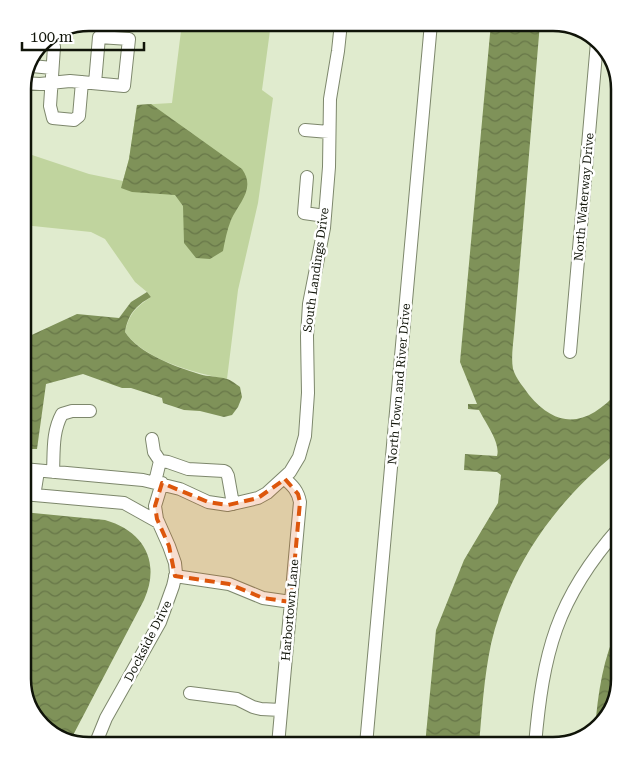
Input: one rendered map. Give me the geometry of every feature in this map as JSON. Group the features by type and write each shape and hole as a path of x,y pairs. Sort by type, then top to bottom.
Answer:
{"street":[{"name":"South Landings Drive","path":"31,470 158,483 180,489 208,502 218,504 234,504 258,498 268,494 285,479 299,457 306,436 309,304 321,248 325,216 329,167 330,99 340,31"},
{"name":"North Town and River Drive","path":"367,737 430,31"},
{"path":"31,83 70,81 124,86 129,39 99,37 95,83"},
{"path":"53,44 50,83 52,88 50,106 53,118 74,120 79,116 82,82"},
{"name":"North Waterway Drive","path":"570,352 596,51"},
{"path":"36,66 52,68"},
{"path":"305,130 329,132"},
{"path":"307,177 304,213 325,216"},
{"path":"53,472 55,433 62,414 90,411"},
{"path":"152,439 154,452 160,461 188,468 226,472 234,504"},
{"name":"Dockside Drive","path":"99,737 106,718 160,622 171,596 175,576 175,563 158,522 156,506 160,461"},
{"name":"Harbortown Lane","path":"279,737 300,502 298,494 285,479"},
{"path":"31,494 124,503 158,522"},
{"path":"536,737 541,687 547,656 556,628 571,594 583,574 611,539"},
{"path":"175,576 229,584 254,596 292,602"},
{"path":"190,693 237,699 253,707 282,710"}],"highlighted area":[{"path":"285,479 298,494 300,502 291,602 263,598 229,584 175,576 169,546 157,519 155,506 162,483 208,502 228,505 258,498"}],"shaded area":[{"path":"181,31 270,31 262,90 273,98 258,203 238,290 227,379 171,364 133,342 125,332 129,320 137,308 151,297 135,282 105,239 91,232 31,226 31,155 89,174 123,181 129,159 137,105 172,103"}],"water":[{"path":"490,31 539,31 513,347 513,369 529,395 541,407 552,415 563,419 586,417 597,411 611,399 611,458 575,490 556,513 523,561 510,588 499,615 491,644 485,681 480,737 426,737 436,630 464,560 498,503 501,475 497,472 464,470 465,454 497,456 498,451 495,439 479,410 468,409 468,404 477,404 460,362"},
{"path":"151,104 242,169 246,176 247,189 231,220 223,251 210,259 196,258 184,243 183,206 175,195 132,192 121,188 129,159 137,105"},
{"path":"147,292 151,297 133,312 128,321 125,332 131,340 148,353 180,367 206,376 220,377 234,382 240,387 242,397 238,407 232,415 224,417 200,411 184,410 163,403 162,398 131,388 122,388 83,374 46,384 37,449 31,449 31,335 77,314 119,318 131,302"},
{"path":"31,513 105,520 119,525 130,532 146,550 149,561 151,573 144,600 73,735 57,727 41,711 33,694 31,679"},
{"path":"611,644 609,694 596,717 602,676"}]}
